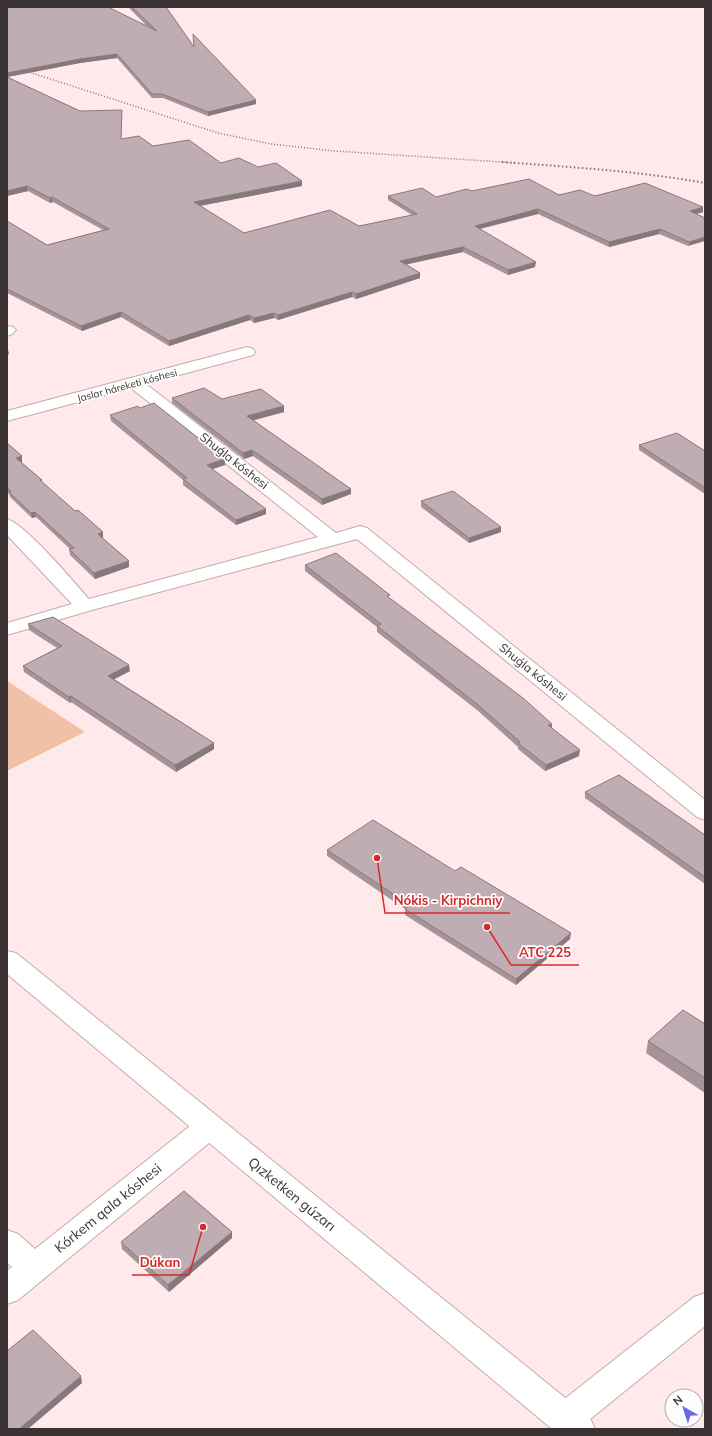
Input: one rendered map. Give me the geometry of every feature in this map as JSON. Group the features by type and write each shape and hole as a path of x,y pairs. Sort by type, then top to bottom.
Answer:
{"street":[{"name":"Jaslar háreketi kóshesi","path":"7,416 247,352"},
{"name":"Shuǵla kóshesi","path":"135,383 333,540 360,532 705,812"},
{"path":"7,525 19,534 85,606"},
{"path":"7,629 85,606 333,540"},
{"name":"Qızketken gúzarı","path":"7,960 571,1424"},
{"name":"Kórkem qala kóshesi","path":"7,1290 210,1126"},
{"path":"7,1243 34,1268"},
{"path":"571,1424 705,1307"}],"shaded area":[{"path":"7,681 85,732 7,771"}],"building":[{"path":"7,7 108,7 157,31 132,7 166,7 194,47 193,34 256,100 208,112 162,94 152,94 117,54 80,59 7,73"},
{"path":"7,77 80,111 122,110 121,139 139,136 153,146 189,140 221,163 239,158 258,167 276,163 302,181 194,202 244,233 330,210 359,226 417,214 388,196 422,188 436,197 467,189 472,191 529,179 559,195 580,190 595,196 645,183 703,207 690,211 705,218 705,237 689,242 660,229 609,242 538,209 475,226 536,262 508,270 463,247 400,261 420,273 356,294 352,292 278,315 274,313 254,318 249,315 169,341 121,312 81,326 7,289 7,221 47,245 109,229 52,197 50,198 27,186 7,191"},
{"path":"204,388 222,399 261,389 284,406 247,416 351,489 322,499 252,450 243,453 172,398"},
{"path":"154,403 225,459 207,465 266,509 236,520 183,479 187,478 110,415 138,406 140,408"},
{"path":"677,433 705,451 705,488 639,445"},
{"path":"7,443 22,456 16,458 75,511 78,510 103,532 98,534 129,561 94,573 69,549 74,548 35,512 31,513 9,492 11,491 7,488"},
{"path":"453,491 501,527 469,538 421,501"},
{"path":"336,553 390,595 387,596 523,698 552,724 548,725 580,750 546,765 518,743 520,742 477,704 377,626 381,624 305,565"},
{"path":"53,617 129,665 108,676 214,743 175,765 23,666 62,646 28,624"},
{"path":"619,775 705,835 705,877 585,792"},
{"path":"373,820 455,871 461,867 571,933 516,979 405,909 410,905 327,850"},
{"path":"683,1010 705,1024 705,1078 648,1041"},
{"path":"184,1191 232,1232 168,1285 121,1242"},
{"path":"33,1330 81,1376 19,1429 7,1429 7,1351"}],"railway":[{"path":"7,65 218,133 271,144 335,151 508,162"},
{"path":"502,162 508,162"},
{"path":"508,162 516,163"},
{"path":"508,162 629,172 705,183"}],"place":[{"name":"Nókis - Kirpichniy","path":"377,858"},
{"name":"АТС 225","path":"487,927"},
{"name":"Dúkan","path":"203,1227"}]}
